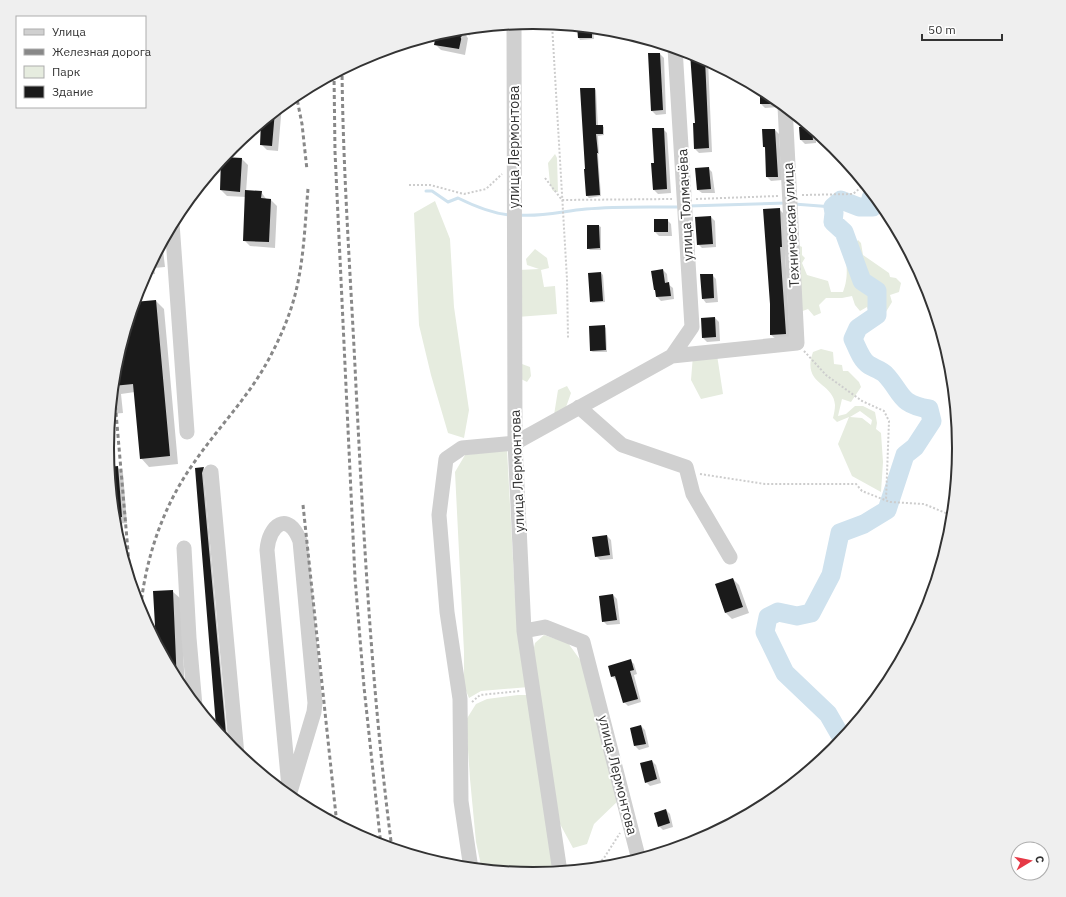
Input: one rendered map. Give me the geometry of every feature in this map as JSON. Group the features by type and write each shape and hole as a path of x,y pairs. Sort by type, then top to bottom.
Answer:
{"street":[{"name":"улица Лермонтова","path":"514,30 515,443 524,631 545,627 583,642 638,855"},
{"name":"улица Толмачёва","path":"672,356 692,326 676,54"},
{"name":"Техническая улица","path":"785,114 797,343"},
{"path":"173,234 187,432"},
{"path":"469,863 461,801 460,699 447,612 439,515 446,459 462,448 515,443 672,356 797,343"},
{"path":"579,407 622,445 686,467 693,494 730,557"},
{"path":"212,472 236,745"},
{"path":"289,789 267,550 270,534 277,526 281,524 289,525 293,528 296,531 300,541 315,703 314,712 291,791"},
{"path":"184,548 194,696"},
{"path":"524,631 559,867"}],"path":[{"path":"552,30 567,279 568,338"},
{"path":"462,38 471,34"},
{"path":"409,185 430,185 464,194 486,189 514,162"},
{"path":"545,178 562,200"},
{"path":"562,200 684,199 853,194 861,187"},
{"path":"797,343 826,375 862,401 884,411 887,416 889,421 886,500"},
{"path":"687,471 765,484 856,484 862,491 886,500 924,504 947,514"},
{"path":"460,714 480,695 534,690"},
{"path":"600,862 604,858 629,818"}],"green space":[{"path":"555,154 557,158 558,192 553,191 550,184 548,163"},
{"path":"435,201 450,239 454,307 469,410 464,438 448,433 431,375 419,325 414,213"},
{"path":"858,240 861,243 863,255 889,273 890,277 896,278 901,283 899,292 890,295 892,302 884,315 878,319 870,316 867,307 860,311 855,305 852,296 842,298 826,298 819,305 821,313 814,316 808,309 800,312 798,245 802,247 802,255 805,258 802,263 807,275 828,281 831,292 843,292 847,276 846,251 853,247 857,251 855,244"},
{"path":"535,249 547,258 549,268 541,270 544,287 555,286 557,314 517,317 519,270 539,269 527,265 526,259"},
{"path":"821,349 833,352 834,364 842,365 843,371 848,371 859,382 861,387 851,402 842,399 838,416 846,414 855,406 863,406 875,412 877,423 876,429 881,433 883,462 881,492 852,476 838,444 849,417 837,422 833,418 835,405 833,397 814,377 811,371 810,363 813,352","holes":["860,411 872,420 871,425 862,418 850,417"]},
{"path":"693,355 717,355 723,394 701,399 691,380"},
{"path":"522,364 530,367 531,376 527,382 521,379"},
{"path":"567,386 571,393 566,407 554,415 558,390"},
{"path":"507,450 515,596 529,687 481,691 469,698 464,686 464,652 455,472 465,455"},
{"path":"544,635 568,643 581,661 620,799 594,824 587,844 573,848 560,824 532,656 535,643"},
{"path":"527,695 554,867 506,867 481,864 476,842 466,720 476,704 487,699"}],"building":[{"path":"577,32 592,34 592,38 578,38"},
{"path":"462,35 459,49 434,45 435,41"},
{"path":"648,53 660,53 663,110 651,111"},
{"path":"690,60 705,66 709,148 694,149 693,123 695,123"},
{"path":"580,88 595,88 596,125 603,125 603,134 596,134 600,195 586,196"},
{"path":"760,96 772,104 760,104"},
{"path":"274,119 272,146 260,145 261,129"},
{"path":"799,127 802,127 813,135 813,140 800,140"},
{"path":"652,128 664,128 667,189 653,190 651,163 654,163"},
{"path":"762,129 775,129 778,177 766,177 765,147 763,147"},
{"path":"231,157 242,158 240,192 220,190 221,169"},
{"path":"709,167 711,189 697,190 695,168"},
{"path":"245,190 262,191 261,198 271,199 269,242 243,241"},
{"path":"780,208 782,247 780,247 786,334 770,335 770,304 763,209"},
{"path":"711,216 713,244 697,245 695,217"},
{"path":"654,219 668,219 668,232 654,232"},
{"path":"587,225 599,225 600,248 587,249"},
{"path":"663,269 665,283 669,282 671,296 656,297 651,271"},
{"path":"601,272 603,301 590,302 588,273"},
{"path":"700,274 713,274 714,298 702,299"},
{"path":"156,300 170,456 140,459 133,384 119,385 128,340 140,301"},
{"path":"715,317 716,337 702,338 701,318"},
{"path":"605,325 606,350 590,351 589,326"},
{"path":"114,466 118,466 122,517 120,517 117,503"},
{"path":"204,467 202,473 226,734 216,722 195,468"},
{"path":"607,535 610,555 595,557 592,537"},
{"path":"733,578 743,607 725,613 715,584"},
{"path":"173,590 176,669 155,630 153,591"},
{"path":"613,594 617,620 602,622 599,596"},
{"path":"631,659 634,670 630,671 638,699 623,703 615,676 611,677 608,666"},
{"path":"641,725 646,744 634,746 630,728"},
{"path":"652,760 657,779 645,783 640,763"},
{"path":"666,809 670,823 658,827 654,813"}],"waterway":[{"path":"426,191 432,191 448,202 458,198 483,209 509,215"},
{"path":"840,734 828,714 785,673 765,632 768,617 778,612 797,616 811,613 831,575 840,533 864,524 887,510 905,455 915,447 932,421 929,409 919,407 906,401 882,371 866,363 853,339 858,328 877,315 877,291 862,281 844,232 833,222 833,207 841,200 859,207 873,207 872,201"},
{"path":"688,206 786,203"},
{"path":"794,204 833,207"},
{"path":"519,215 544,215 609,207 681,207"}],"railway":[{"path":"342,75 346,188 366,561 379,734 391,843"},
{"path":"334,79 335,152 355,578 364,687 380,839"},
{"path":"298,102 302,124 307,170"},
{"path":"141,599 151,554 172,498 193,464 245,397 264,368 286,323 299,279 308,189"},
{"path":"116,407 129,559"},
{"path":"303,505 336,819"}]}
